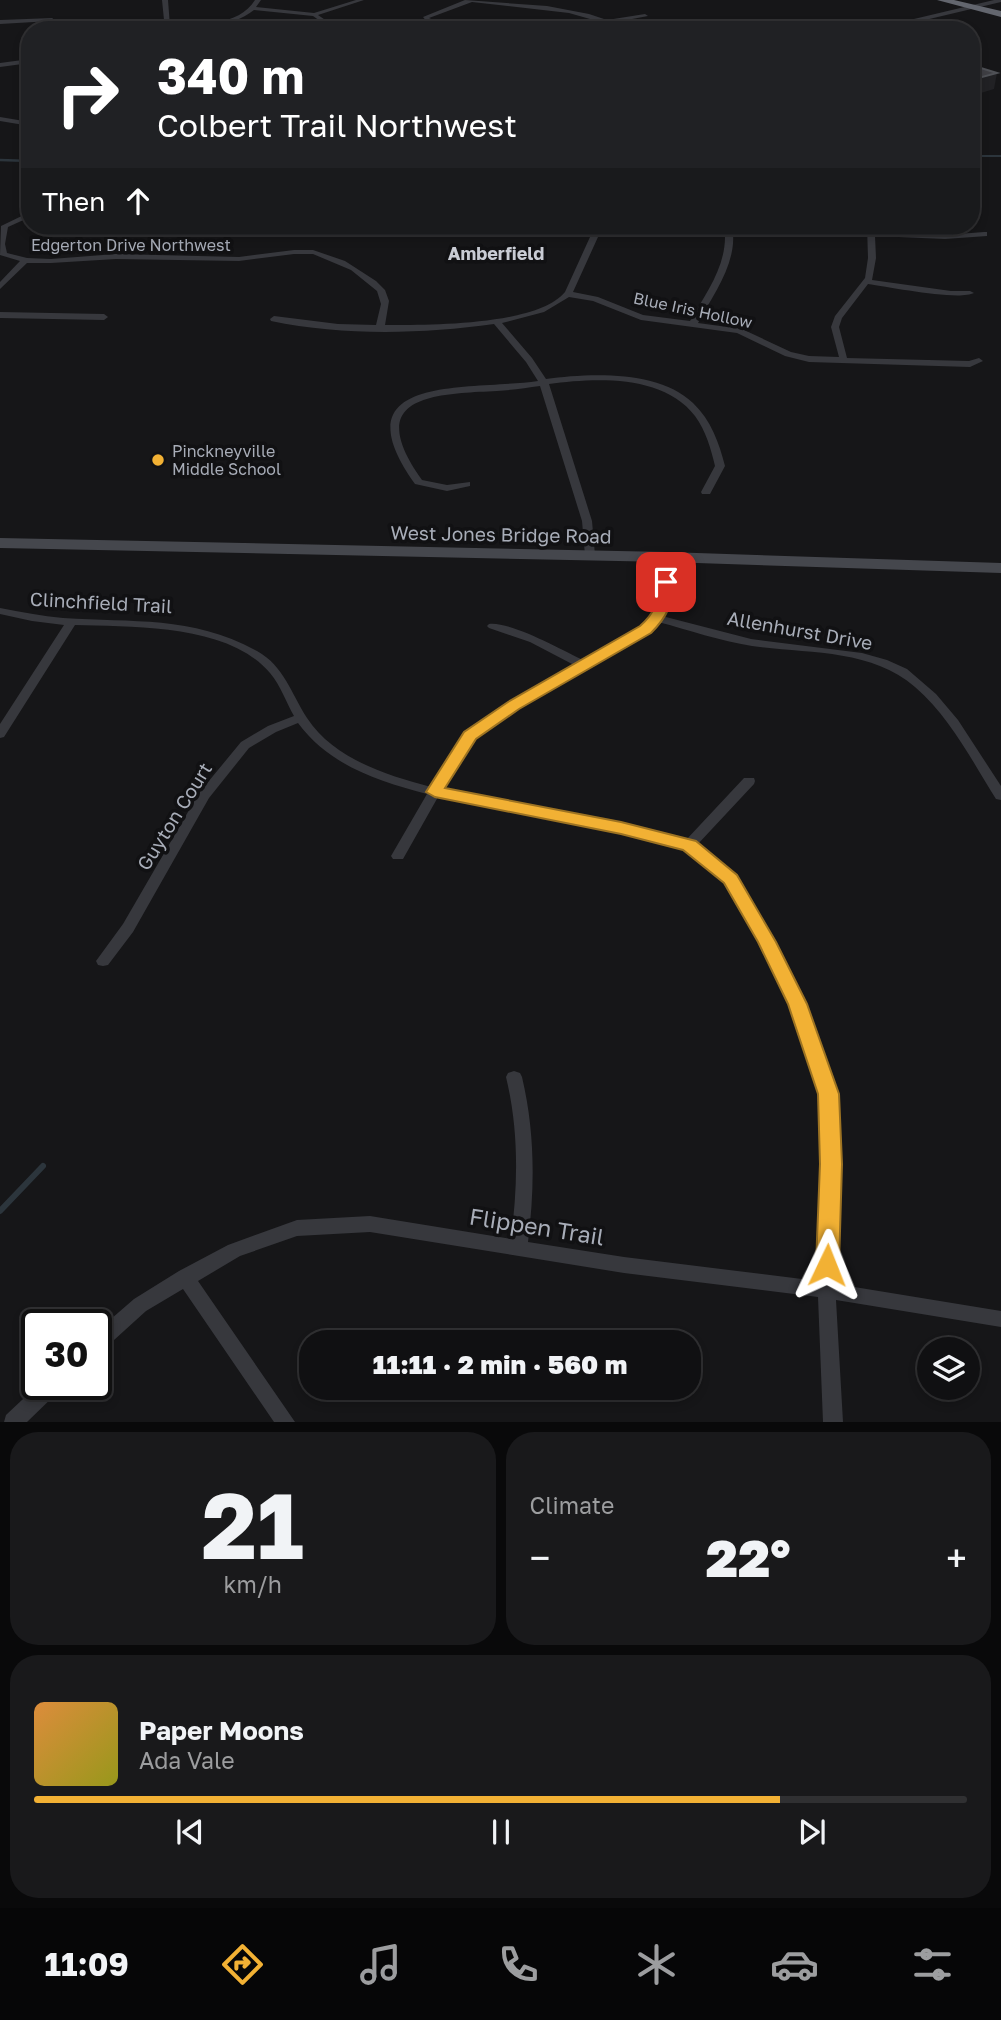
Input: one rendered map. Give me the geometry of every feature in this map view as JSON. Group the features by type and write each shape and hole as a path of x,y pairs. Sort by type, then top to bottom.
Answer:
{"highway":[{"path":"942,0 974,4"},
{"path":"952,0 1001,11"}],"street":[{"path":"165,0 167,21"},
{"path":"254,8 258,0"},
{"path":"226,21 254,8 314,15 361,0"},
{"path":"429,21 426,17 469,0 535,6 602,21"},
{"path":"535,6 550,0"},
{"path":"911,21 974,4 1001,1"},
{"path":"947,12 974,4"},
{"path":"314,15 323,21"},
{"path":"613,21 645,16"},
{"path":"0,22 51,19"},
{"path":"0,65 21,62"},
{"path":"0,119 21,122"},
{"name":"Edgerton Drive Northwest","path":"21,218 5,226 1,244 3,254 26,260 144,254 239,259 314,252 328,255 377,287 384,297 380,328"},
{"path":"980,234 984,234"},
{"path":"274,319 318,326 380,328 496,321 539,312 553,306 568,294 595,235"},
{"path":"693,324 728,257 732,235"},
{"path":"844,362 835,327 838,318 867,282 872,258 871,235"},
{"path":"924,235 971,235"},
{"path":"0,287 26,260"},
{"path":"867,282 970,293"},
{"name":"Blue Iris Hollow","path":"568,294 595,299 641,317 739,331 788,354 809,359 971,364 978,361"},
{"path":"0,315 104,317"},
{"path":"496,321 543,381 587,521 590,555"},
{"path":"466,484 447,488 419,482 408,467 399,444 396,429 397,415 401,408 420,397 447,392 597,378 627,381 671,392 700,414 715,445 720,466 706,492"},
{"name":"West Jones Bridge Road","path":"0,543 590,555 1001,568"},
{"path":"398,856 470,736 513,705 646,629 657,618 666,601 667,557"},
{"name":"Clinchfield Trail","path":"0,611 35,619 71,622 175,625 230,641 257,655 279,673 301,719 328,747 354,765 435,792 621,828 689,845 731,879 798,1004 829,1094 831,1164 827,1290 833,1422"},
{"name":"Allenhurst Drive","path":"657,618 750,642 835,652 875,660 902,672 919,683 955,726 1001,796"},
{"path":"0,734 71,622"},
{"path":"493,626 534,640 581,664"},
{"name":"Guyton Court","path":"103,961 128,928 204,796 244,745 272,729 301,719"},
{"path":"689,845 748,781"},
{"path":"514,1077 523,1111 527,1185 519,1247"},
{"name":"Flippen Trail","path":"112,1330 140,1305 234,1250 297,1228 370,1224 624,1265 827,1290 1001,1319"},
{"path":"185,1277 286,1422"},
{"path":"13,1422 36,1400"}],"building":[{"path":"980,68 997,73 980,78"}],"waterway":[{"path":"980,156 1001,156"},
{"path":"0,160 21,161"},
{"path":"0,1211 43,1166"}],"place":[{"name":"Pinckneyville Middle School","path":"158,460"}],"district":[{"name":"Amberfield","path":"496,253"}],"route":[{"path":"666,582 666,601 657,618 646,629 513,705 470,736 435,792 621,828 689,845 731,879 798,1004 829,1094 831,1164 827,1265"}]}
